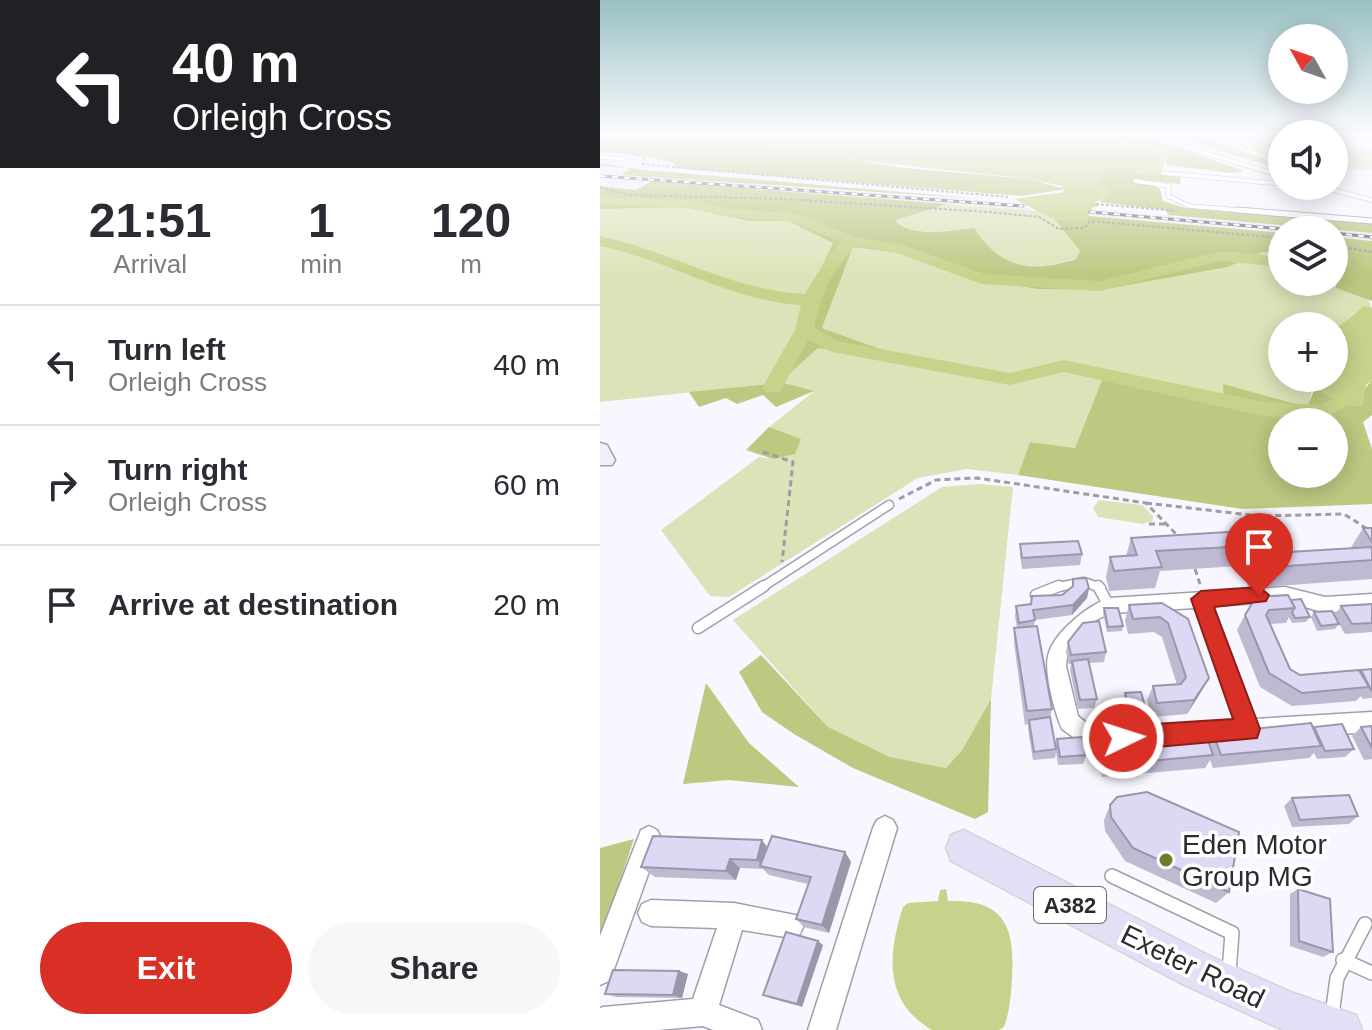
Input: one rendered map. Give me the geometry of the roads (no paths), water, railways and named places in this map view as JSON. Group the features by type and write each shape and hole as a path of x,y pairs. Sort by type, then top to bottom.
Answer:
{"main road":[{"name":"Exeter Road","path":"964,848 1228,985 1337,1029"}],"street":[{"path":"1372,601 1325,605 1285,594 1109,606 1090,615 1058,653 1056,666 1069,722 1091,740 1372,722"},
{"path":"1201,599 1248,729"},
{"path":"822,1030 885,828"},
{"path":"600,972 649,838"},
{"path":"651,913 734,916 791,925"},
{"path":"703,1012 734,916"},
{"path":"603,1021 703,1012 748,1030"}],"lane":[{"path":"1142,182 1169,186 1168,196 1189,206 1372,221"},
{"path":"1348,194 1372,200"},
{"path":"698,628 889,505"},
{"path":"1050,576 1058,584"},
{"path":"1036,595 1058,584 1089,581 1100,586 1109,606"},
{"path":"1112,876 1232,933 1228,985"},
{"path":"1337,1029 1331,992 1343,960 1365,924"},
{"path":"1343,960 1372,973"}],"waterway":[{"path":"600,201 687,204 728,213 797,218 851,241"},
{"path":"600,241 653,255 756,293 811,300"},
{"path":"811,300 836,256 851,241"},
{"path":"851,241 897,248 982,279 1100,286 1221,256 1268,261"},
{"path":"804,330 811,300"},
{"path":"773,388 804,330"},
{"path":"804,330 832,346 1010,379 1064,366 1263,409 1325,412 1343,401"}],"railway":[{"path":"686,182 1023,206"},
{"path":"1090,212 1268,228"},
{"path":"1348,234 1372,237"}],"place":[{"name":"Eden Motor Group MG","path":"1166,860"}]}
